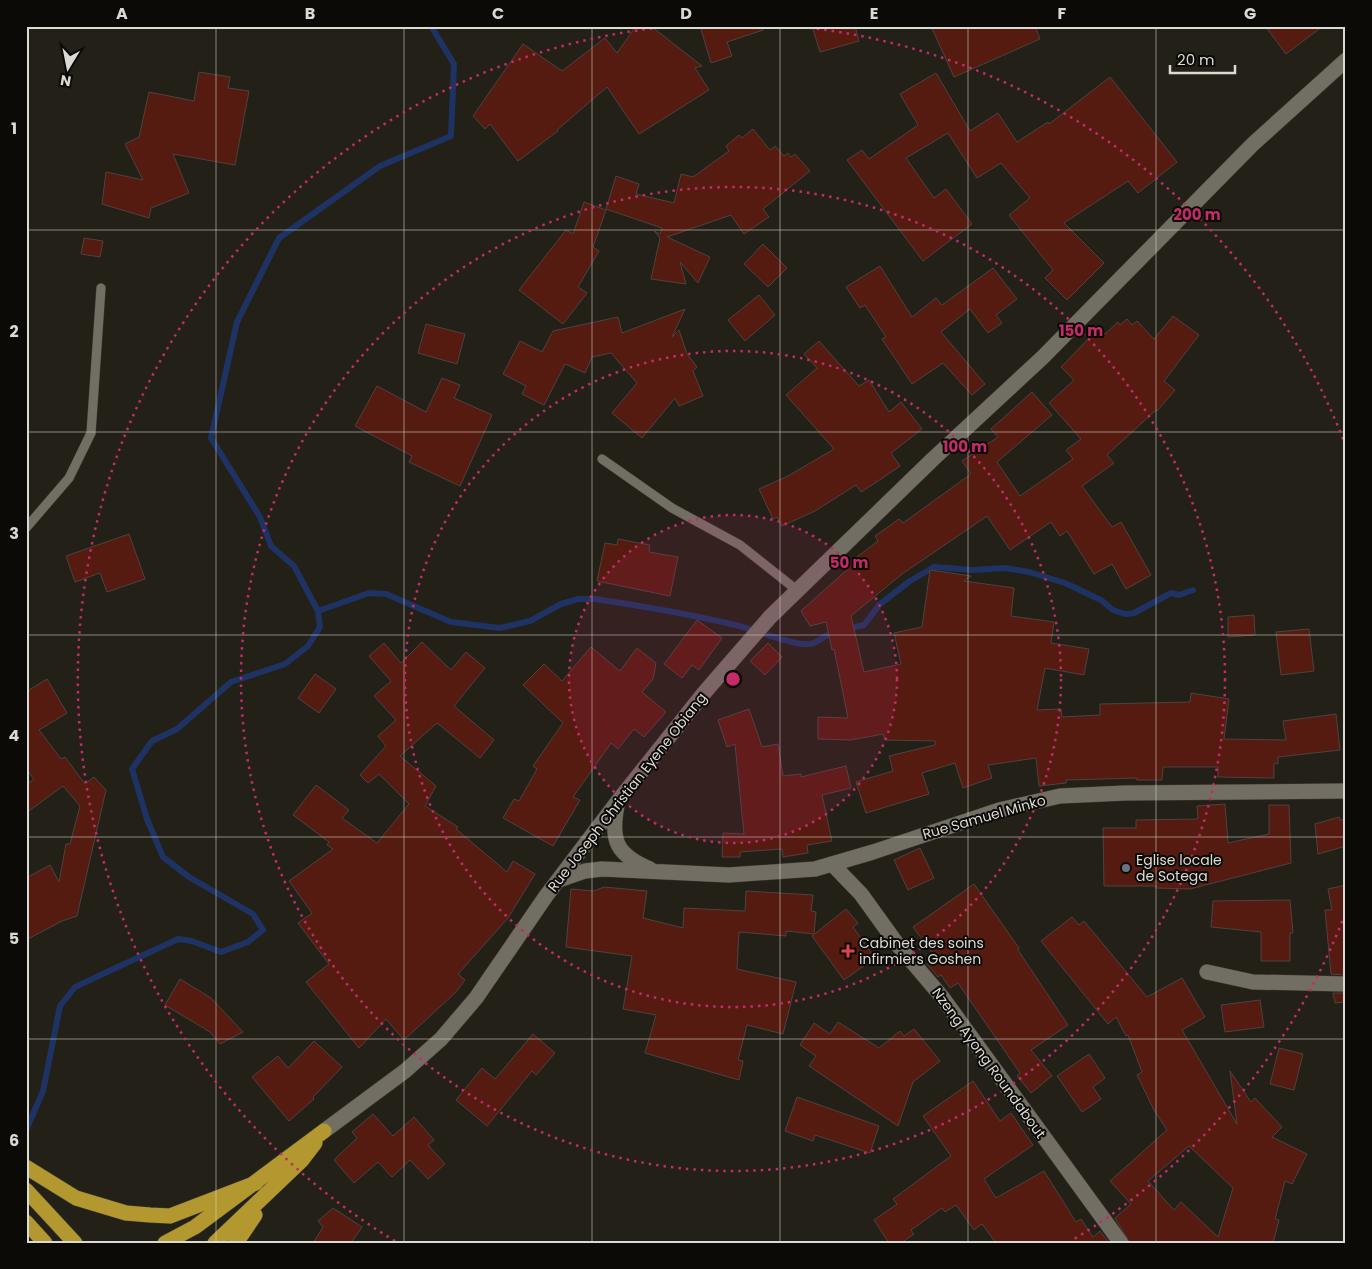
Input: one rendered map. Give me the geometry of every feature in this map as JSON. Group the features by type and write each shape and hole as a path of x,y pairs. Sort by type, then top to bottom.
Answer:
{"highway":[{"path":"165,1243 196,1227 324,1131"},
{"path":"215,1243 302,1160 324,1131"},
{"path":"26,1167 76,1198 117,1211 150,1215 170,1216 256,1183"},
{"path":"236,1243 274,1188"},
{"path":"26,1190 75,1243"},
{"path":"26,1222 45,1243"}],"street":[{"name":"Rue Joseph Christian Eyene Obiang","path":"324,1131 405,1071 441,1039 476,998 558,881 618,802 704,693 770,617 894,496 1043,358 1253,144 1346,60"},
{"name":"Rue Samuel Minko","path":"558,881 585,871 602,869 757,875 815,869 998,810 1060,796 1125,793 1346,791"},
{"path":"618,802 614,822 615,842 625,856 658,872"},
{"name":"Nzeng Ayong Roundabout","path":"832,864 861,894 897,944 942,998 1121,1243"},
{"path":"1207,972 1253,982 1346,984"}],"lane":[{"path":"26,528 69,478 91,433 101,288"},
{"path":"602,459 672,508 740,545 798,590"}],"building":[{"path":"636,26 651,26 702,66 695,68 709,90 639,134 607,87 558,131 518,161 490,124 485,129 473,116 523,44 562,71 605,38 617,53"},
{"path":"700,26 763,26 763,30 727,42 732,56 711,63"},
{"path":"812,26 855,26 859,41 820,52"},
{"path":"931,26 1035,26 1040,39 954,77"},
{"path":"1265,26 1323,26 1286,54"},
{"path":"199,72 230,77 228,88 249,91 235,165 173,154 189,193 151,208 149,218 102,204 106,172 143,180 125,144 139,137 149,92 194,101"},
{"path":"936,73 970,131 998,113 1017,142 1048,122 1049,124 1110,77 1177,162 1138,193 1128,181 1064,223 1104,263 1067,300 1045,278 1053,270 1009,215 1030,198 1001,163 977,178 948,133 906,158 934,198 946,189 972,224 923,261 847,160 862,150 869,159 918,125 900,94"},
{"path":"753,129 770,150 775,146 784,156 788,153 791,157 795,154 810,171 763,209 769,217 744,234 731,215 667,237 710,257 698,283 680,262 686,284 651,279 660,238 654,231 660,234 662,228 606,209 616,176 639,184 636,194 674,203 681,174 693,177 729,151 726,146 739,135 742,138"},
{"path":"584,202 606,210 593,247 599,251 578,287 587,293 563,324 519,290 566,230 573,234"},
{"path":"84,238 103,241 100,257 81,254"},
{"path":"763,244 787,268 768,287 744,264"},
{"path":"880,266 912,317 936,298 942,305 993,268 1017,299 996,315 1002,323 988,333 970,309 941,332 985,384 972,395 943,363 912,384 882,339 886,337 865,305 860,308 846,287"},
{"path":"759,295 775,315 745,341 728,320"},
{"path":"685,309 672,337 679,330 687,354 697,367 693,371 703,396 679,406 675,398 642,438 612,413 637,383 611,353 592,357 585,373 565,364 544,405 522,394 526,386 503,374 520,341 542,352 553,331 618,317 622,333"},
{"path":"1173,316 1199,335 1164,381 1175,390 1157,411 1107,455 1114,463 1082,486 1112,527 1121,522 1151,575 1126,589 1112,564 1094,574 1067,531 1060,536 1051,522 1010,550 987,516 902,574 851,616 864,672 901,664 894,633 922,627 930,570 971,576 964,581 1014,588 1011,616 1054,622 1051,643 1089,649 1084,675 1045,668 1037,710 1061,709 1062,717 1100,715 1100,704 1190,702 1191,693 1229,699 1224,739 1286,740 1283,721 1336,714 1340,750 1278,757 1278,764 1274,763 1274,778 1218,777 1218,767 1163,767 1162,780 1137,780 1137,778 1066,780 1066,783 1039,786 1036,758 988,765 992,778 963,788 955,763 922,773 929,794 866,813 856,782 893,771 889,756 935,745 935,741 885,740 883,734 851,740 818,739 818,717 848,718 834,649 832,650 826,622 810,626 801,611 848,569 845,566 878,541 875,536 899,519 903,523 971,474 962,461 998,437 991,429 1032,392 1052,415 997,462 1020,496 1073,459 1066,450 1081,439 1049,403 1074,380 1061,367 1099,328 1105,334 1118,322 1120,325 1127,319 1132,325 1137,321 1154,339"},
{"path":"426,324 465,334 457,364 418,353"},
{"path":"819,341 859,386 869,380 889,412 901,402 922,429 891,453 900,466 861,492 856,485 815,511 782,526 777,517 773,519 759,489 788,476 834,449 786,395 817,368 804,354"},
{"path":"442,378 460,385 454,398 492,415 460,486 409,462 412,456 355,426 377,386 426,412"},
{"path":"129,534 145,579 107,592 100,573 75,582 66,556"},
{"path":"618,539 650,545 649,552 678,557 670,596 597,581 605,543 617,545"},
{"path":"1254,615 1255,635 1228,637 1228,617"},
{"path":"697,620 722,638 699,670 692,665 682,678 664,664"},
{"path":"1309,629 1314,671 1281,675 1276,632"},
{"path":"422,642 451,670 466,652 485,668 454,706 494,740 480,758 437,723 400,756 436,786 425,806 458,827 456,829 507,872 513,861 535,874 508,918 458,974 465,980 455,993 404,1040 386,1019 359,1048 306,982 329,964 298,923 312,913 289,881 333,849 327,845 329,842 293,815 316,785 349,810 342,818 377,843 409,804 379,774 368,783 360,775 386,746 378,736 396,720 374,696 391,681 369,656 384,643 401,663"},
{"path":"768,643 782,657 765,675 750,661"},
{"path":"591,647 620,671 637,648 656,663 653,679 642,692 666,712 644,737 634,729 618,749 611,743 573,797 580,800 553,846 503,818 514,799 519,801 537,769 533,766 563,723 523,685 544,664 562,681"},
{"path":"315,674 336,689 319,713 298,698"},
{"path":"47,679 67,713 39,730 61,759 65,757 85,784 94,777 106,790 77,916 62,921 26,940 26,878 50,865 59,882 66,844 70,844 80,806 63,786 26,813 26,785 34,779 26,769 26,692"},
{"path":"749,709 762,747 778,744 783,776 801,774 801,777 846,766 851,788 822,795 832,841 807,845 808,853 783,857 782,849 740,852 740,857 722,857 723,833 744,834 735,744 727,747 718,720"},
{"path":"1225,804 1228,843 1269,834 1269,805 1289,805 1291,863 1190,889 1156,888 1156,886 1104,886 1103,828 1136,828 1136,820 1198,819 1197,806"},
{"path":"1339,817 1340,820 1346,820 1346,846 1318,854 1315,824"},
{"path":"920,848 934,878 908,890 894,860"},
{"path":"974,884 1019,948 1018,950 1068,1025 1031,1050 1052,1076 1031,1093 1017,1076 1020,1073 958,983 950,988 941,975 938,977 927,964 936,958 913,927"},
{"path":"1346,885 1346,975 1331,974 1325,910 1332,910 1328,889"},
{"path":"604,887 647,891 643,918 683,928 684,908 745,911 746,891 813,895 811,911 816,912 814,934 786,931 786,936 739,932 737,969 796,982 783,1034 747,1025 738,1060 743,1061 739,1080 645,1053 656,1015 623,1009 632,956 566,947 571,889 594,891"},
{"path":"1290,900 1293,933 1290,933 1290,961 1261,961 1261,932 1211,927 1213,901"},
{"path":"846,909 858,923 853,927 875,958 844,980 812,936"},
{"path":"1072,917 1079,925 1084,921 1147,997 1182,978 1205,1017 1182,1030 1237,1124 1230,1071 1251,1102 1255,1098 1282,1127 1272,1137 1307,1154 1292,1184 1285,1181 1275,1219 1279,1220 1273,1243 1130,1243 1115,1218 1131,1204 1110,1181 1167,1130 1154,1110 1137,1075 1142,1072 1128,1035 1126,1036 1116,1017 1108,1024 1041,941","holes":["1189,1146 1233,1188 1218,1237 1181,1202 1174,1210 1148,1181"]},
{"path":"180,979 211,998 243,1032 220,1044 210,1032 165,1005"},
{"path":"1333,993 1346,993 1346,1002 1335,1003"},
{"path":"1260,1000 1264,1027 1225,1032 1221,1005"},
{"path":"838,1022 879,1048 900,1031 904,1036 914,1029 940,1061 913,1082 898,1126 809,1066 816,1056 800,1045 814,1023 830,1034"},
{"path":"533,1034 555,1053 536,1075 532,1071 487,1126 456,1100 482,1068 495,1079"},
{"path":"314,1041 342,1067 313,1097 314,1099 289,1121 252,1077 278,1056 288,1068"},
{"path":"1279,1048 1303,1054 1294,1090 1270,1084"},
{"path":"1089,1054 1105,1078 1093,1087 1101,1099 1082,1112 1057,1076"},
{"path":"973,1081 1000,1121 1011,1113 1033,1145 984,1179 996,1198 1044,1171 1076,1222 1081,1219 1093,1237 1100,1231 1109,1243 996,1243 982,1224 974,1230 956,1205 945,1212 942,1208 911,1230 914,1234 901,1243 889,1243 874,1220 897,1204 893,1199 951,1156 923,1116"},
{"path":"797,1097 879,1126 870,1153 815,1135 813,1141 785,1131"},
{"path":"373,1114 393,1136 414,1117 434,1140 428,1145 445,1164 428,1179 410,1160 392,1177 378,1162 354,1183 334,1160 357,1138 352,1132"},
{"path":"333,1208 362,1227 351,1243 313,1243 323,1227 318,1221"}],"waterway":[{"path":"27,1128 43,1091 60,1006 75,987 178,939 192,941 221,952 248,942 263,930 253,914 189,877 163,857 147,819 132,769 152,741 177,729 231,682 285,664 308,646 320,627 318,611 294,566 271,546 260,517 211,438 237,322 279,238 380,166 451,136 454,64 431,26"},
{"path":"846,629 864,625 880,604 910,581 934,567 973,570 1005,568 1029,572 1065,583 1101,600 1113,610 1125,614 1134,613 1171,593 1179,595 1193,590"},
{"path":"318,611 369,593 386,594 451,622 500,628 530,621 561,604 578,599 595,599 718,621 803,644 814,643 837,631"}],"place":[{"name":"Eglise locale de Sotega","path":"1126,868"},
{"name":"Cabinet des soins infirmiers Goshen","path":"848,951"}]}
